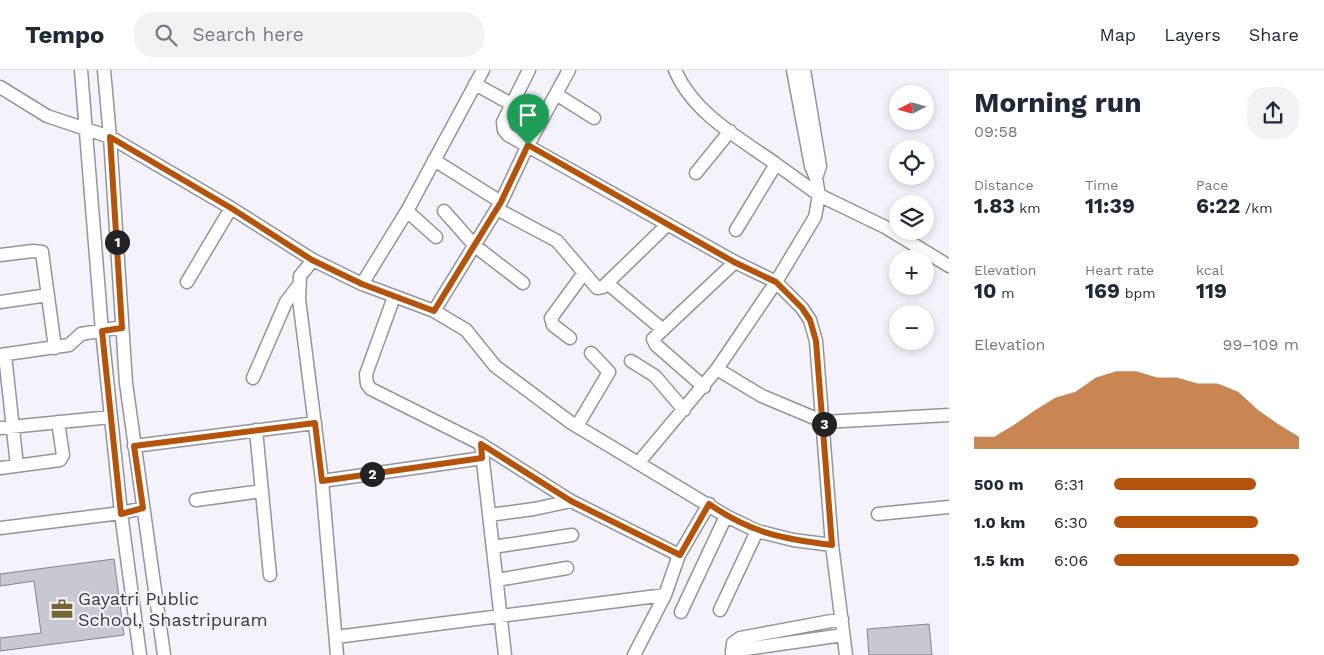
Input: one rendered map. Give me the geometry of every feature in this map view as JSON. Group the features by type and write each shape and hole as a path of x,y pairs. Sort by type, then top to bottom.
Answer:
{"street":[{"path":"81,70 102,331 121,514 140,655"},
{"path":"104,70 126,383 164,655"},
{"path":"362,284 407,211 483,70"},
{"path":"529,70 503,122 504,130 734,262 776,282 802,308 810,320 816,341 824,422 832,545 846,655"},
{"path":"434,311 499,206 528,145 569,70"},
{"path":"675,70 682,85 691,97 730,131 819,195 885,227 949,266"},
{"path":"639,462 717,370 776,282 815,217 819,195 816,178 811,166 793,70"},
{"path":"804,70 820,166 816,178"},
{"path":"475,84 512,104"},
{"path":"0,87 47,116 110,137 231,208 312,260 362,284 434,311 466,330 495,366 577,426 726,516 757,531 793,540 832,545"},
{"path":"556,94 594,118"},
{"path":"696,173 730,131"},
{"path":"434,160 499,206 557,241 597,288 607,283 667,224"},
{"path":"736,230 776,164"},
{"path":"187,282 231,208"},
{"path":"407,211 436,237"},
{"path":"444,211 475,246 523,283"},
{"path":"0,255 33,251 42,252 56,348"},
{"path":"312,260 300,276 299,285 322,481 337,655"},
{"path":"704,387 656,346 653,339 734,262"},
{"path":"570,338 553,325 552,318 584,273"},
{"path":"607,283 662,329"},
{"path":"254,378 286,302 299,285"},
{"path":"0,302 48,295"},
{"path":"394,297 366,374 367,384 371,389 481,444 571,501 680,555"},
{"path":"17,466 14,426 2,355 56,348 71,344 75,337 81,334 122,328"},
{"path":"577,426 610,372 591,353"},
{"path":"631,361 655,376 684,410"},
{"path":"717,370 762,396 824,422 949,414"},
{"path":"0,428 111,417"},
{"path":"0,468 57,461 62,458 58,422"},
{"path":"134,446 315,423"},
{"path":"256,430 270,576"},
{"path":"481,444 505,655"},
{"path":"322,481 482,458"},
{"path":"196,500 262,491"},
{"path":"489,515 534,509 571,501"},
{"path":"634,655 665,595 680,555 709,504"},
{"path":"878,514 949,507"},
{"path":"0,528 121,514 143,508"},
{"path":"681,612 726,516"},
{"path":"720,610 757,531"},
{"path":"493,547 572,535"},
{"path":"497,580 567,568"},
{"path":"336,637 665,595"},
{"path":"842,620 740,638 733,643 732,653 843,635"}],"building":[{"path":"114,559 124,635 0,651 0,638 41,633 34,581 0,586 0,574"},
{"path":"929,624 932,655 869,655 867,629"}],"place":[{"name":"Gayatri Public School, Shastripuram","path":"62,609"}],"route":[{"path":"110,137 231,208 312,260 362,284 434,311 501,202 528,145 734,262 776,282 802,308 810,320 816,341 824,422 832,545 793,540 757,531 726,516 709,504 680,555 571,501 481,444 482,458 322,481 315,423 134,446 143,508 121,514 102,331 122,328 110,137"}]}
